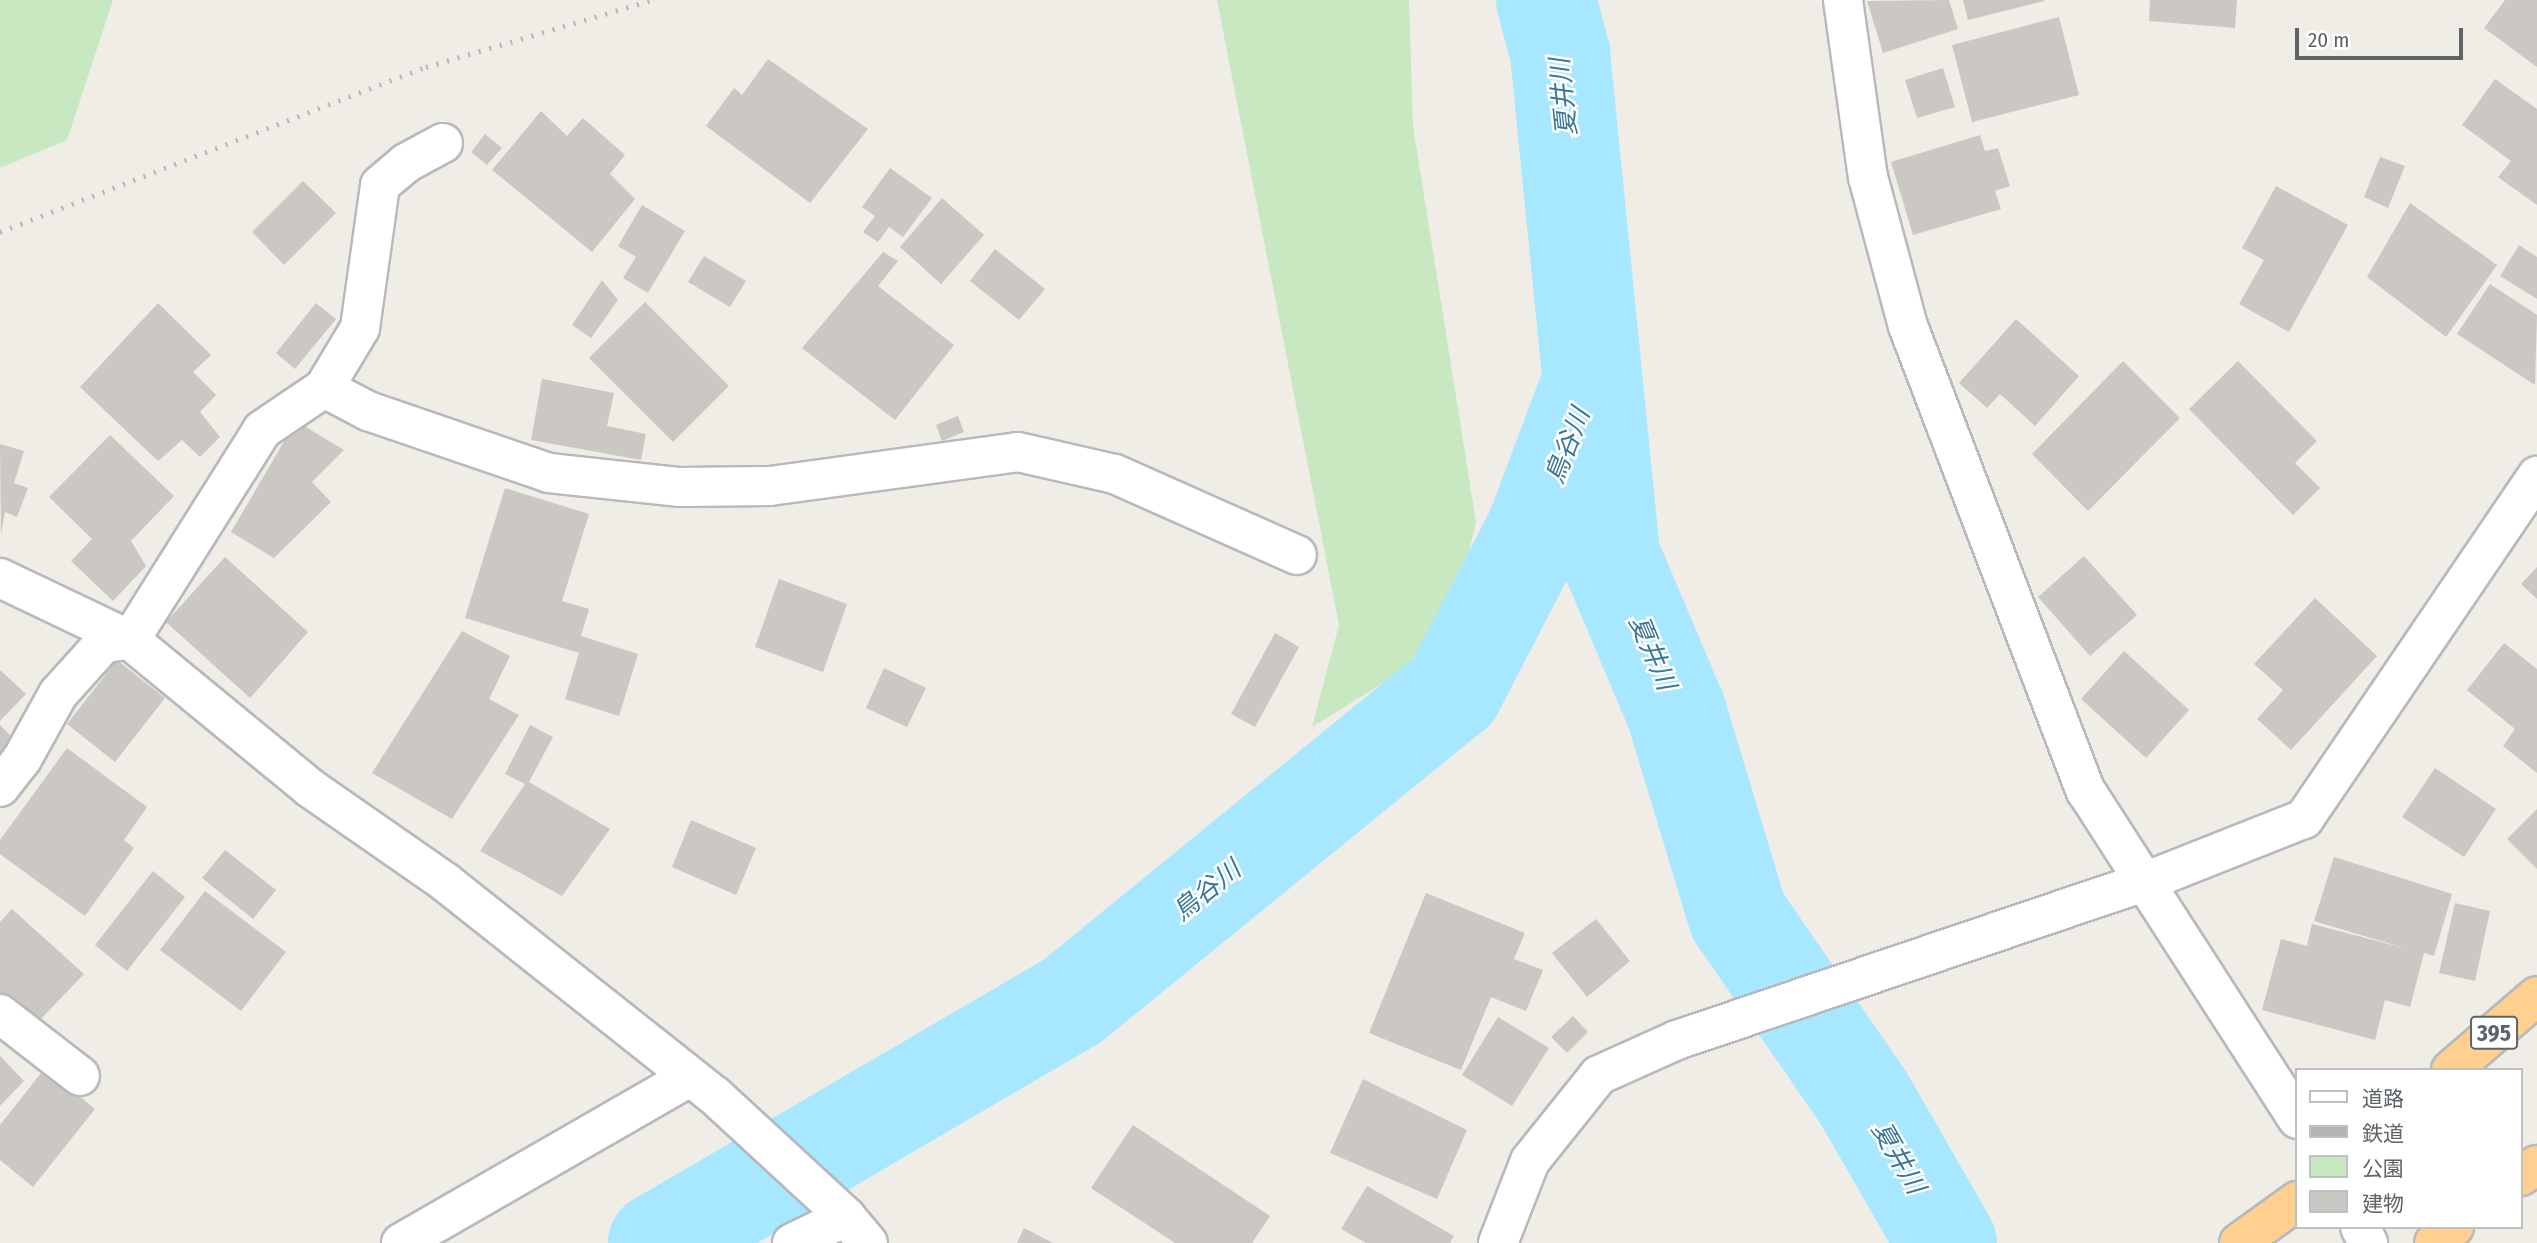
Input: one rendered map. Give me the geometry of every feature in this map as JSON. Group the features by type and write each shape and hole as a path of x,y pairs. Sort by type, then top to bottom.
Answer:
{"highway":[{"name":"395","path":"2453,1068 2537,996"},
{"path":"2239,1243 2296,1202"},
{"path":"2434,1243 2452,1229"}],"street":[{"path":"1843,0 1868,177 1908,326 2086,791 2142,883 2296,1117"},
{"path":"130,640 262,430 324,388 360,328 380,186 406,163 443,143"},
{"path":"324,388 404,425 549,473 680,487 770,486 1018,452 1115,474 1297,555"},
{"path":"1497,1243 1530,1161 1599,1075 1677,1040 2142,883 2304,819 2537,476"},
{"path":"0,578 130,640 310,788 445,882 702,1086 817,1189 857,1230"},
{"path":"0,787 22,759 58,694 104,643 130,640"},
{"path":"0,1014 80,1076"},
{"path":"401,1243 702,1086"},
{"path":"792,1243 857,1230"}],"green space":[{"path":"0,0 113,0 67,140 0,168"},
{"path":"1217,0 1409,0 1413,126 1476,522 1459,593 1404,670 1312,727 1339,625"}],"building":[{"path":"1949,0 1958,29 1883,53 1867,1"},
{"path":"1963,0 2044,0 2044,1 1968,20"},
{"path":"2150,0 2237,0 2235,28 2149,21"},
{"path":"2505,0 2537,0 2537,67 2484,28"},
{"path":"2059,17 2079,95 1972,122 1952,45"},
{"path":"768,59 868,129 810,203 706,126 734,88 742,95"},
{"path":"1943,68 1955,107 1917,118 1905,80"},
{"path":"2495,79 2537,109 2537,205 2498,177 2511,161 2462,125"},
{"path":"541,111 567,136 583,118 625,155 610,174 635,199 592,252 492,170"},
{"path":"485,134 502,148 487,165 471,152"},
{"path":"1980,135 1985,151 1998,148 2010,186 1995,191 2001,209 1913,235 1891,162"},
{"path":"2380,157 2405,166 2388,208 2364,197"},
{"path":"890,168 932,198 903,237 889,227 878,242 863,232 875,216 862,207"},
{"path":"303,181 336,213 284,265 252,232"},
{"path":"2276,186 2348,225 2289,332 2239,304 2264,260 2242,248"},
{"path":"942,198 984,235 941,284 900,247"},
{"path":"2410,203 2497,265 2446,337 2367,277"},
{"path":"642,205 685,231 648,293 623,278 636,257 618,246"},
{"path":"2519,245 2537,257 2537,299 2500,276"},
{"path":"995,249 1045,289 1019,320 970,281"},
{"path":"883,252 898,261 878,286 954,345 895,420 802,348"},
{"path":"704,256 746,281 730,307 688,282"},
{"path":"602,280 618,300 591,338 572,325"},
{"path":"2490,284 2537,315 2535,385 2457,334"},
{"path":"645,302 729,386 673,442 589,358"},
{"path":"158,303 211,355 193,372 216,395 200,412 220,437 200,457 182,440 158,461 80,387"},
{"path":"316,303 336,319 295,369 276,353"},
{"path":"2016,319 2079,376 2035,426 2000,394 1987,408 1959,383"},
{"path":"2123,361 2180,418 2088,511 2032,454"},
{"path":"2238,361 2317,441 2295,463 2320,488 2293,515 2189,409"},
{"path":"542,379 614,393 607,426 646,434 641,460 531,440"},
{"path":"958,416 964,432 942,441 936,425"},
{"path":"296,421 344,450 312,482 331,502 274,558 231,532"},
{"path":"110,435 174,496 131,541 146,566 113,601 71,561 92,539 49,497"},
{"path":"0,444 24,451 14,483 28,488 17,517 5,512 1,534"},
{"path":"505,488 589,514 562,601 589,609 581,636 638,654 619,716 565,699 579,653 465,618"},
{"path":"2084,556 2137,615 2090,656 2038,597"},
{"path":"225,557 308,632 250,698 166,622"},
{"path":"2537,567 2537,599 2521,584"},
{"path":"779,579 847,604 823,672 755,647"},
{"path":"2315,598 2377,656 2291,750 2257,719 2283,690 2254,664"},
{"path":"462,631 510,656 489,699 519,715 452,819 372,773"},
{"path":"1275,633 1299,647 1255,727 1231,714"},
{"path":"2504,643 2537,669 2537,773 2503,746 2515,729 2467,690"},
{"path":"2124,651 2189,710 2146,758 2081,699"},
{"path":"117,660 165,698 115,762 67,724"},
{"path":"884,668 926,688 907,727 866,708"},
{"path":"0,670 26,694 0,721"},
{"path":"0,725 14,739 0,754"},
{"path":"530,725 553,737 529,782 610,829 562,896 480,851 525,784 505,774"},
{"path":"67,748 147,807 124,840 134,848 85,916 0,854 0,840"},
{"path":"2435,768 2496,809 2464,857 2402,817"},
{"path":"2537,809 2537,869 2507,839"},
{"path":"691,820 756,848 736,895 672,867"},
{"path":"225,850 276,890 253,919 202,878"},
{"path":"2334,857 2452,894 2434,956 2424,953 2410,1007 2385,1000 2375,1040 2262,1010 2281,939 2307,946 2312,924 2408,949 2314,921"},
{"path":"153,871 185,897 127,971 95,945"},
{"path":"205,891 286,952 241,1011 160,950"},
{"path":"1426,893 1525,933 1514,959 1543,970 1526,1011 1491,997 1461,1070 1369,1033"},
{"path":"2455,903 2490,911 2475,981 2439,973"},
{"path":"12,909 84,974 37,1023 0,992 0,922"},
{"path":"1596,919 1630,961 1587,997 1552,953"},
{"path":"1573,1016 1588,1032 1567,1053 1551,1037"},
{"path":"1498,1017 1549,1048 1512,1106 1462,1075"},
{"path":"0,1056 24,1081 0,1106"},
{"path":"45,1068 95,1109 33,1187 0,1160 0,1125"},
{"path":"1363,1079 1467,1130 1437,1199 1330,1153"},
{"path":"1133,1125 1270,1216 1252,1243 1175,1243 1091,1188"},
{"path":"1367,1186 1454,1236 1450,1243 1366,1243 1341,1229"},
{"path":"1024,1228 1053,1243 1017,1243"}],"waterway":[{"name":"夏井川","path":"1546,0 1560,53 1610,555 1676,711 1738,916 1863,1097 1947,1243"},
{"name":"鳥谷川","path":"658,1243 1071,1002 1453,691 1536,531 1586,398"}],"railway":[{"path":"0,232 426,67 652,0"}]}
